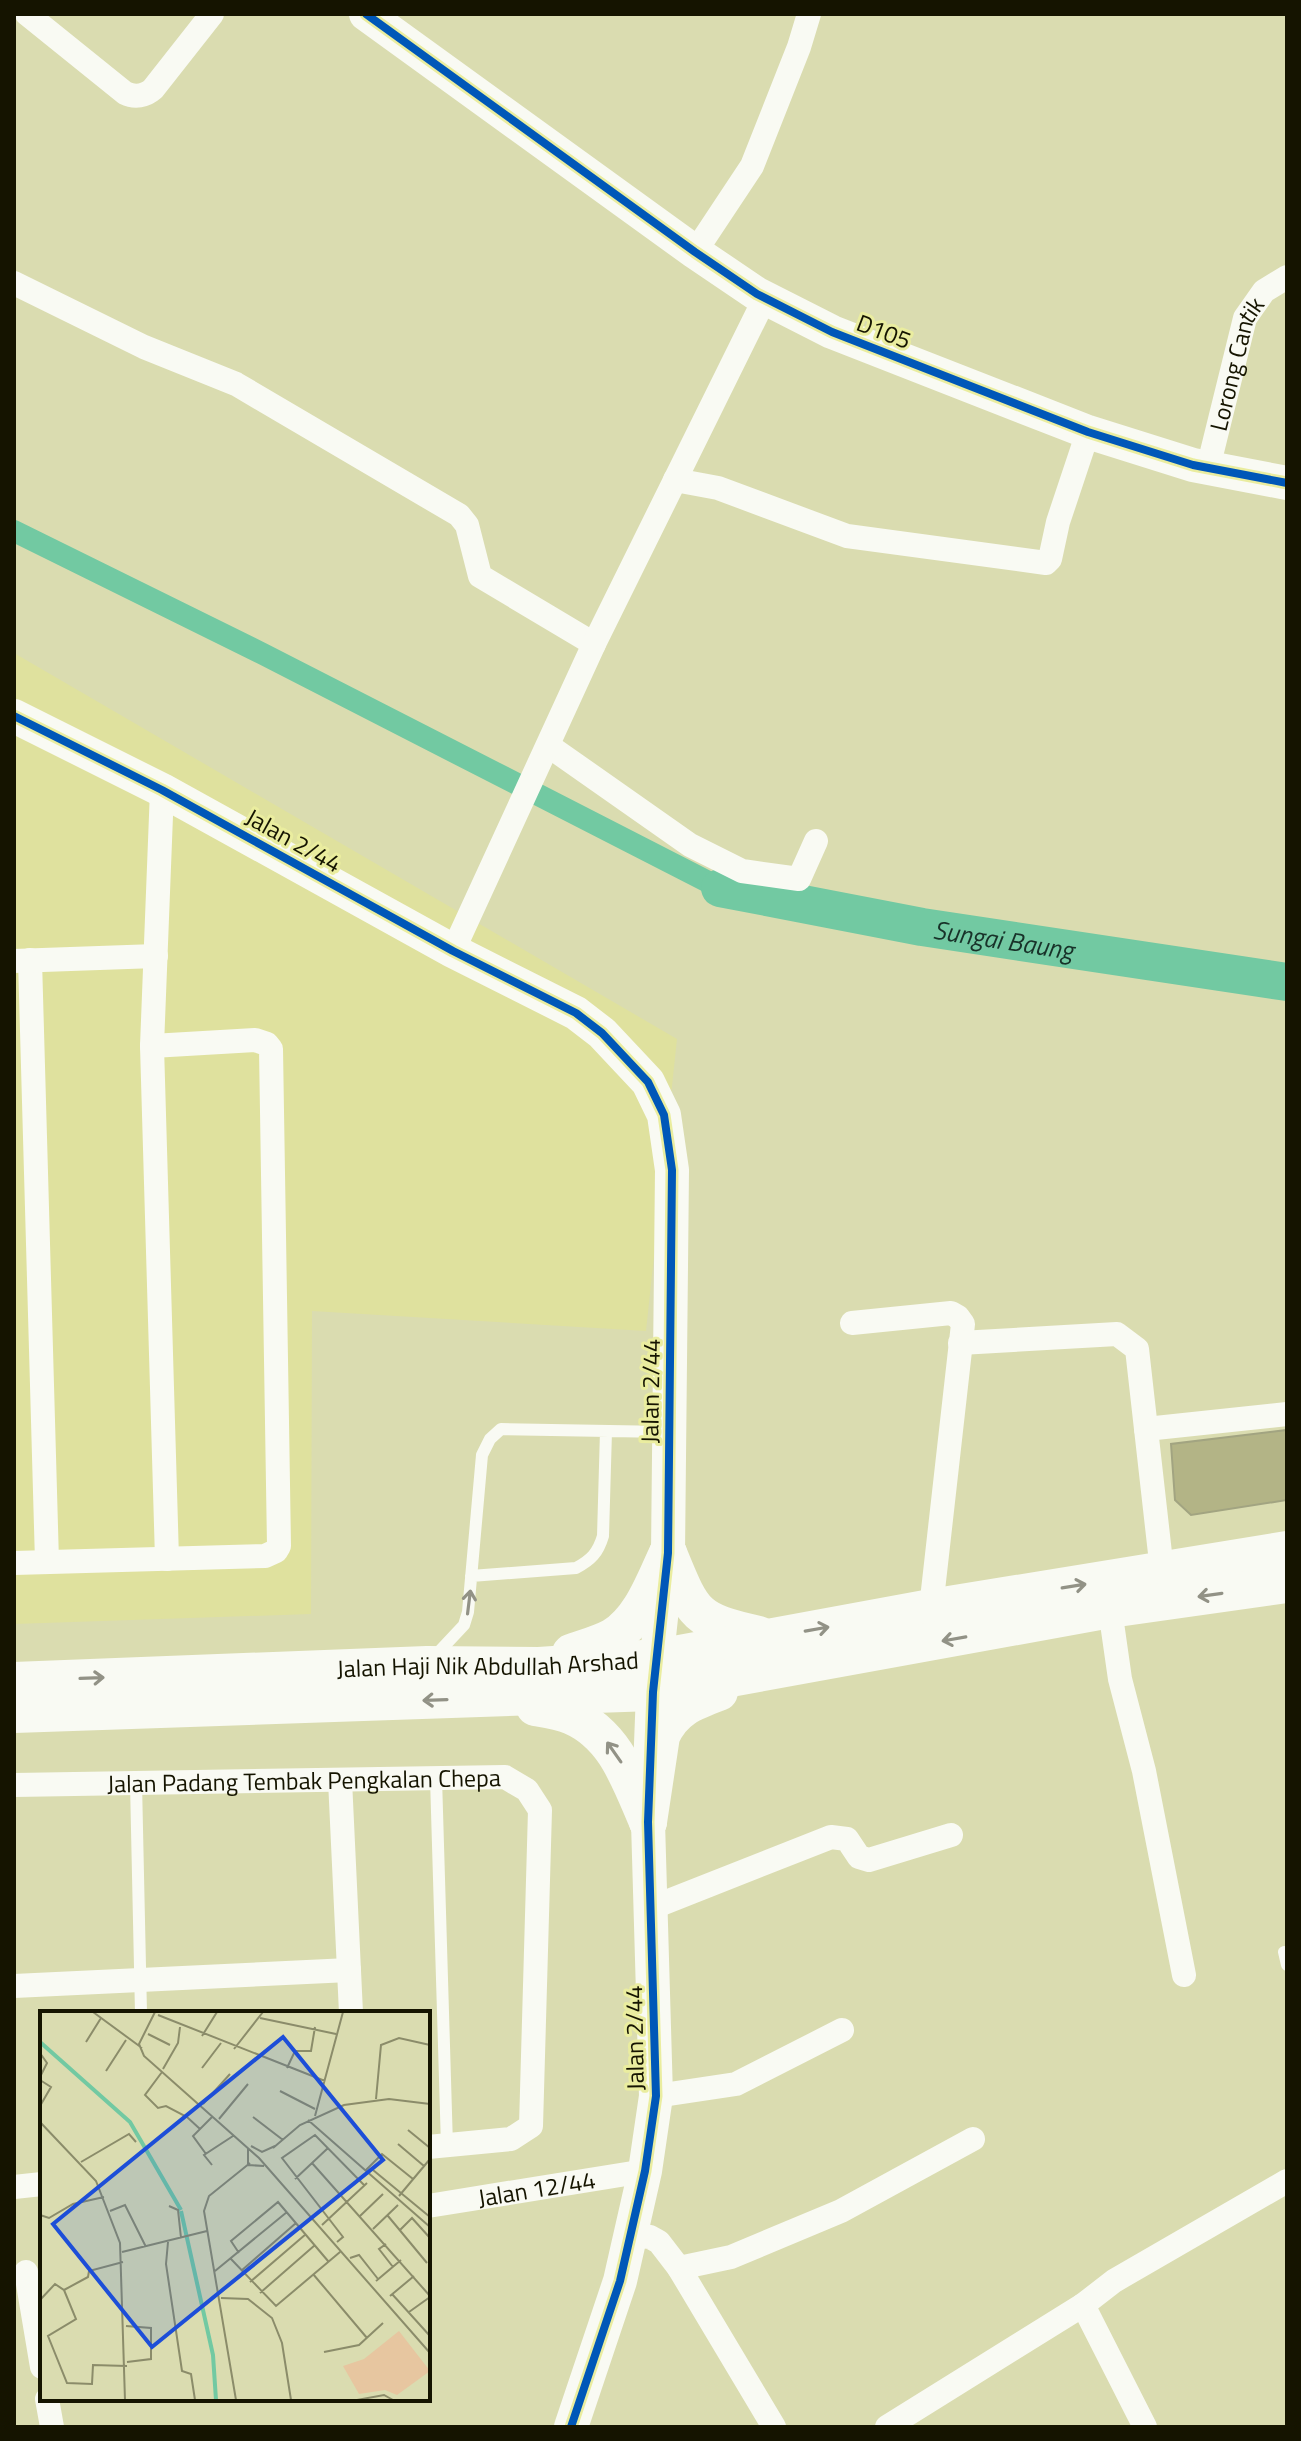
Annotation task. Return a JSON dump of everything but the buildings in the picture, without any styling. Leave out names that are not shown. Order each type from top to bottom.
[{"type":"main road","name":"Jalan Haji Nik Abdullah Arshad","points":[[773,1654],[931,1608],[1287,1550]]},
{"type":"main road","points":[[668,1553],[686,1597],[706,1620],[773,1654]]},
{"type":"main road","points":[[539,1666],[613,1637],[626,1626],[645,1602],[668,1553]]},
{"type":"main road","name":"Jalan Haji Nik Abdullah Arshad","points":[[14,1714],[497,1698],[773,1654],[1287,1584]]},
{"type":"main road","points":[[648,1822],[661,1736],[676,1713],[773,1654]]},
{"type":"main road","name":"Jalan Haji Nik Abdullah Arshad","points":[[14,1681],[427,1665],[539,1666],[655,1675]]},
{"type":"main road","points":[[497,1698],[571,1715],[591,1727],[619,1756],[648,1822]]},
{"type":"street","points":[[27,14],[125,93],[134,96],[151,91],[212,14]]},
{"type":"street","name":"D105","points":[[366,14],[695,252],[765,298],[832,332],[1088,432],[1208,468],[1287,483]]},
{"type":"street","points":[[695,252],[752,166],[809,14]]},
{"type":"street","name":"Lorong Cantik","points":[[1208,468],[1245,318],[1264,291],[1287,277]]},
{"type":"street","points":[[14,283],[144,347],[236,384],[459,515],[467,525],[480,576],[594,644]]},
{"type":"street","points":[[453,951],[594,644],[765,298]]},
{"type":"street","points":[[675,480],[718,488],[847,536],[1046,563],[1050,559],[1058,522],[1088,432]]},
{"type":"street","name":"Jalan 2/44","points":[[14,716],[162,790],[453,951],[576,1013],[602,1033],[648,1082],[664,1115],[672,1170],[668,1553],[655,1675],[648,1822],[656,2096],[645,2171],[620,2281],[571,2427]]},
{"type":"street","points":[[549,746],[690,845],[742,871],[799,879],[816,841]]},
{"type":"street","points":[[162,790],[152,1046],[167,1559]]},
{"type":"street","points":[[47,1562],[22,960],[156,956]]},
{"type":"street","points":[[14,1563],[265,1556],[279,1546],[272,1055],[267,1044],[255,1040],[152,1046]]},
{"type":"street","points":[[852,1323],[951,1313],[963,1324],[931,1608]]},
{"type":"street","points":[[960,1343],[1117,1334],[1137,1349],[1162,1571]]},
{"type":"street","points":[[1146,1429],[1287,1414]]},
{"type":"street","points":[[1110,1609],[1120,1679],[1144,1771],[1184,1975]]},
{"type":"street","name":"Jalan Padang Tembak Pengkalan Chepa","points":[[14,1785],[505,1777],[527,1790],[540,1810],[531,2126],[511,2139],[437,2146]]},
{"type":"street","points":[[340,1780],[351,2011]]},
{"type":"street","points":[[651,1908],[831,1837],[847,1839],[859,1857],[869,1860],[951,1835]]},
{"type":"street","points":[[14,1986],[349,1970]]},
{"type":"street","points":[[656,2096],[736,2084],[842,2030]]},
{"type":"street","points":[[679,2268],[731,2257],[841,2211],[973,2139]]},
{"type":"street","name":"Jalan 12/44","points":[[430,2206],[645,2171]]},
{"type":"street","points":[[887,2427],[1083,2305],[1114,2281],[1287,2181]]},
{"type":"street","points":[[14,2187],[40,2184]]},
{"type":"street","points":[[630,2235],[650,2237],[659,2242],[679,2268],[774,2427]]},
{"type":"street","points":[[27,2272],[40,2354]]},
{"type":"street","points":[[1083,2305],[1145,2427]]},
{"type":"street","points":[[47,2401],[52,2427]]},
{"type":"lane","points":[[427,1665],[464,1625],[468,1612],[482,1455],[490,1439],[501,1429],[669,1432]]},
{"type":"lane","points":[[471,1576],[576,1568],[590,1560],[600,1548],[603,1536],[606,1431]]},
{"type":"lane","points":[[436,1778],[437,2146]]},
{"type":"lane","points":[[136,1783],[141,2011]]},
{"type":"lane","points":[[1284,1952],[1287,1965]]},
{"type":"shaded area","points":[[14,653],[677,1039],[646,1331],[312,1311],[311,1614],[14,1624]]},
{"type":"waterway","points":[[14,531],[263,654],[720,888]]},
{"type":"waterway","name":"Sungai Baung","points":[[720,888],[922,927],[1287,982]]},
{"type":"cycle path","points":[[366,14],[757,294],[832,332],[1088,432],[1193,465],[1287,483]]},
{"type":"cycle path","points":[[14,716],[162,790],[453,951],[576,1013],[602,1033],[648,1082],[664,1115],[672,1170],[668,1553],[653,1692],[648,1822],[656,2096],[645,2171],[620,2281],[571,2427]]}]
